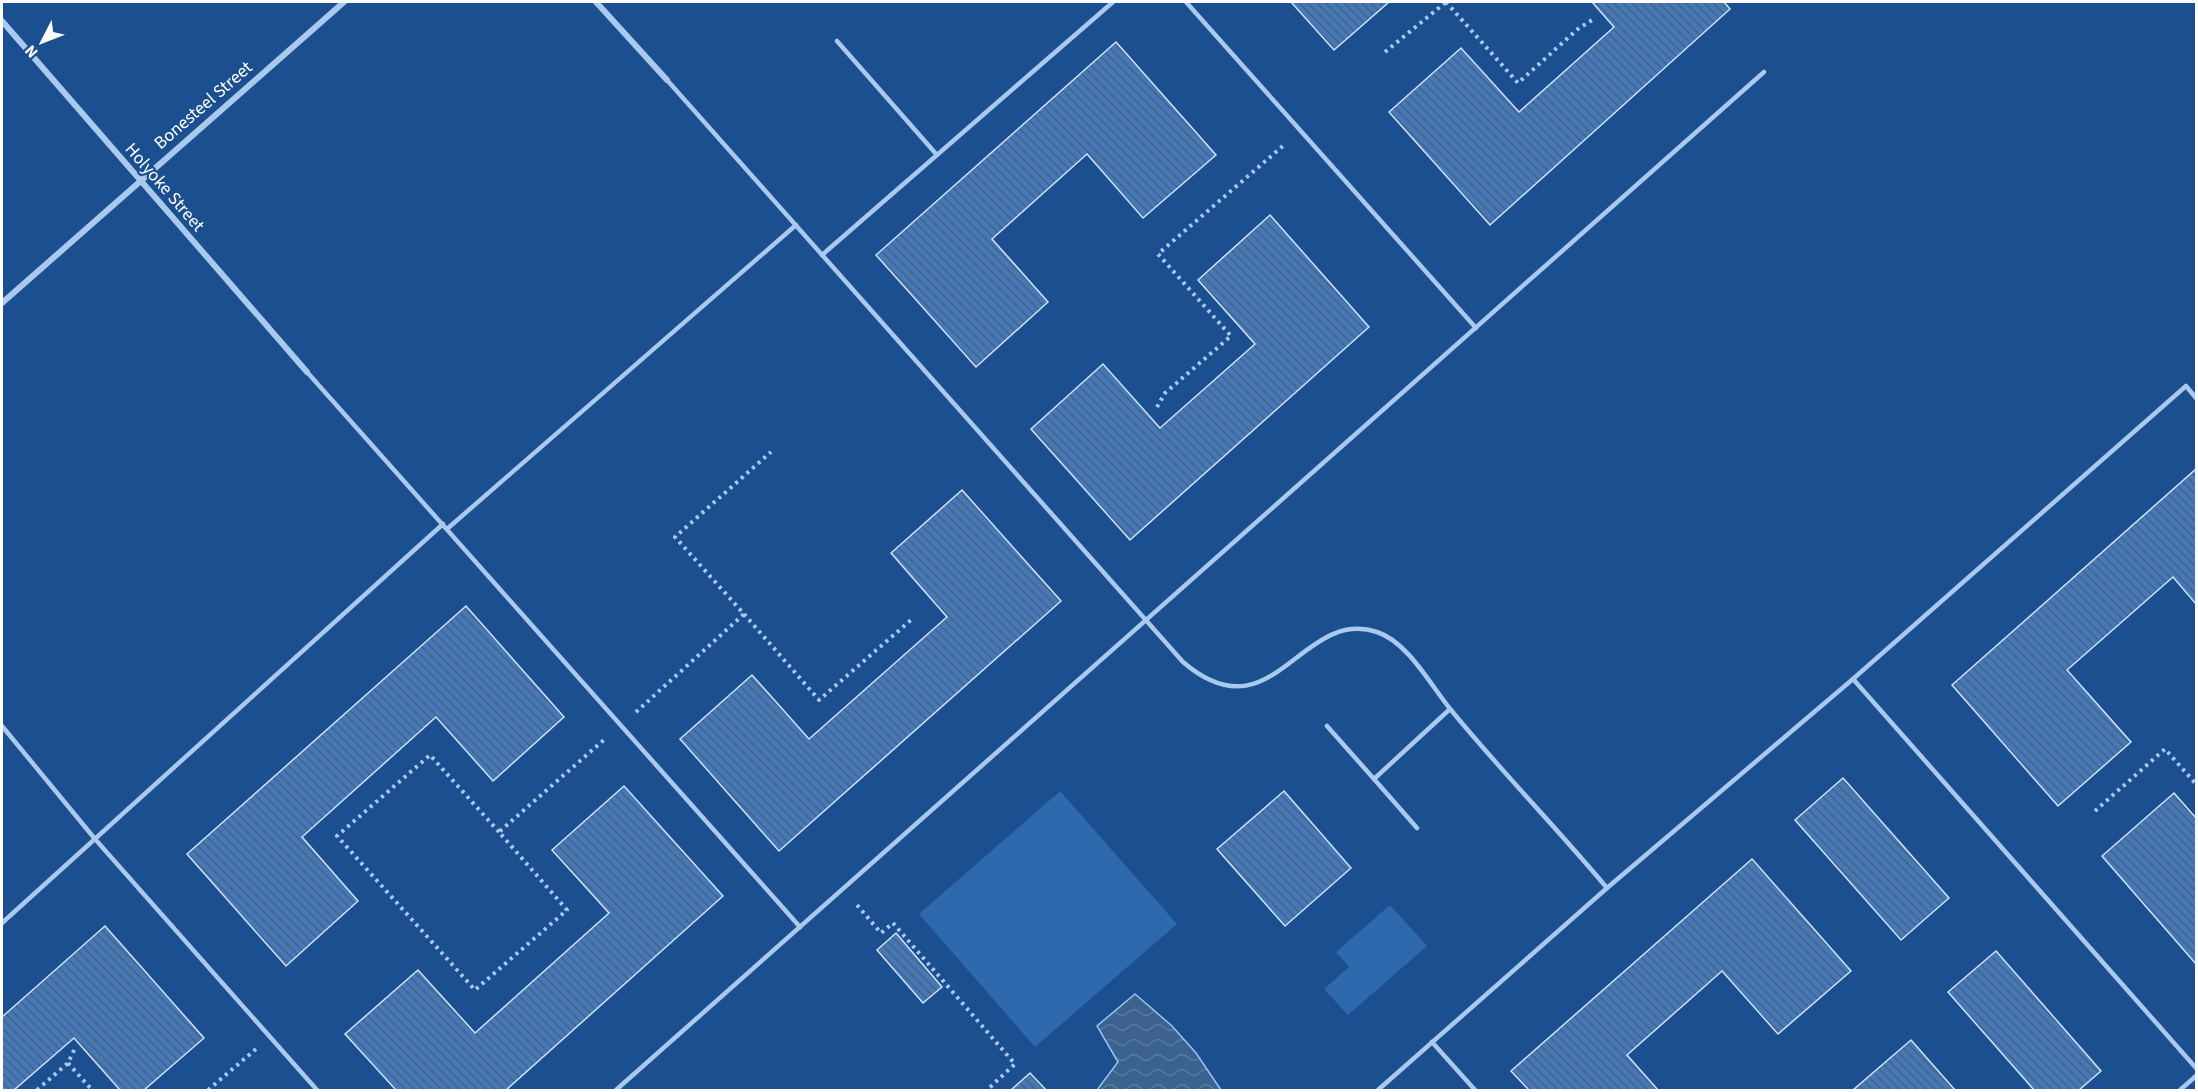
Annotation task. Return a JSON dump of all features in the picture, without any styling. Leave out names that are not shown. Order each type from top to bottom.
[{"type":"street","name":"Bonesteel Street","points":[[2,303],[344,2]]},
{"type":"street","points":[[596,2],[667,80]]},
{"type":"street","name":"Holyoke Street","points":[[2,21],[307,372]]},
{"type":"lane","points":[[822,255],[1113,2]]},
{"type":"lane","points":[[1186,2],[1476,328]]},
{"type":"lane","points":[[837,41],[937,155]]},
{"type":"lane","points":[[616,1090],[1764,72]]},
{"type":"lane","points":[[667,80],[1183,662],[1197,674],[1213,683],[1230,687],[1249,686],[1264,680],[1339,632],[1360,628],[1380,633],[1400,647],[1417,665],[1450,709],[1607,888]]},
{"type":"lane","points":[[2,922],[445,526],[796,225]]},
{"type":"lane","points":[[307,372],[800,927]]},
{"type":"lane","points":[[1378,1090],[1607,888],[1853,679],[2186,386],[2196,398]]},
{"type":"lane","points":[[1853,679],[2196,1068]]},
{"type":"lane","points":[[1374,779],[1450,709]]},
{"type":"lane","points":[[2,726],[95,839],[317,1090]]},
{"type":"lane","points":[[1327,726],[1417,828]]},
{"type":"lane","points":[[1432,1042],[1474,1090]]},
{"type":"lane","points":[[2180,1090],[2196,1076]]},
{"type":"path","points":[[1385,52],[1446,2],[1518,83],[1579,28],[1594,19]]},
{"type":"path","points":[[1157,407],[1165,393],[1231,336],[1158,255],[1301,130]]},
{"type":"path","points":[[771,452],[675,537],[819,700],[911,620]]},
{"type":"path","points":[[499,832],[744,614]]},
{"type":"path","points":[[2095,811],[2165,749],[2196,784]]},
{"type":"path","points":[[430,755],[499,832],[567,910],[475,990],[337,836],[430,755]]},
{"type":"path","points":[[844,889],[881,933],[892,923],[1015,1064],[987,1090]]},
{"type":"path","points":[[208,1090],[270,1037]]},
{"type":"path","points":[[37,1090],[68,1063],[76,1046]]},
{"type":"path","points":[[68,1063],[92,1090]]},
{"type":"shaded area","points":[[1060,791],[1177,924],[1035,1047],[919,914]]},
{"type":"shaded area","points":[[1390,905],[1427,946],[1348,1015],[1324,989],[1349,967],[1336,952]]},
{"type":"water","points":[[1135,994],[1172,1026],[1196,1053],[1221,1090],[1097,1090],[1118,1062],[1097,1026]]},
{"type":"building","points":[[1291,2],[1389,2],[1334,50]]},
{"type":"building","points":[[1592,2],[1724,2],[1730,9],[1490,225],[1389,112],[1461,48],[1519,112],[1614,27]]},
{"type":"building","points":[[1116,42],[1216,155],[1143,218],[1087,154],[992,239],[1048,302],[976,367],[876,255]]},
{"type":"building","points":[[1270,215],[1369,327],[1130,540],[1031,429],[1103,364],[1160,428],[1255,344],[1198,280]]},
{"type":"building","points":[[2196,469],[2196,604],[2173,577],[2067,670],[2131,742],[2058,806],[1952,685]]},
{"type":"building","points":[[962,490],[1061,601],[779,851],[680,739],[752,675],[809,739],[947,617],[891,553]]},
{"type":"building","points":[[466,606],[564,717],[493,781],[436,717],[302,837],[358,901],[286,966],[187,854]]},
{"type":"building","points":[[1843,778],[1949,898],[1901,940],[1795,820]]},
{"type":"building","points":[[624,786],[723,896],[506,1090],[396,1090],[345,1034],[418,970],[475,1033],[609,913],[552,850]]},
{"type":"building","points":[[1284,791],[1351,868],[1285,926],[1217,849]]},
{"type":"building","points":[[2174,793],[2196,818],[2196,964],[2102,856]]},
{"type":"building","points":[[1752,859],[1851,971],[1778,1034],[1722,971],[1627,1055],[1658,1090],[1529,1090],[1511,1071]]},
{"type":"building","points":[[105,926],[204,1038],[144,1090],[120,1090],[74,1038],[14,1090],[2,1090],[2,1017]]},
{"type":"building","points":[[896,933],[942,987],[923,1003],[877,950]]},
{"type":"building","points":[[1996,951],[2101,1071],[2079,1090],[2034,1090],[1948,992]]},
{"type":"building","points":[[1911,1040],[1955,1090],[1853,1090]]},
{"type":"building","points":[[1030,1073],[1046,1090],[1011,1090]]}]
